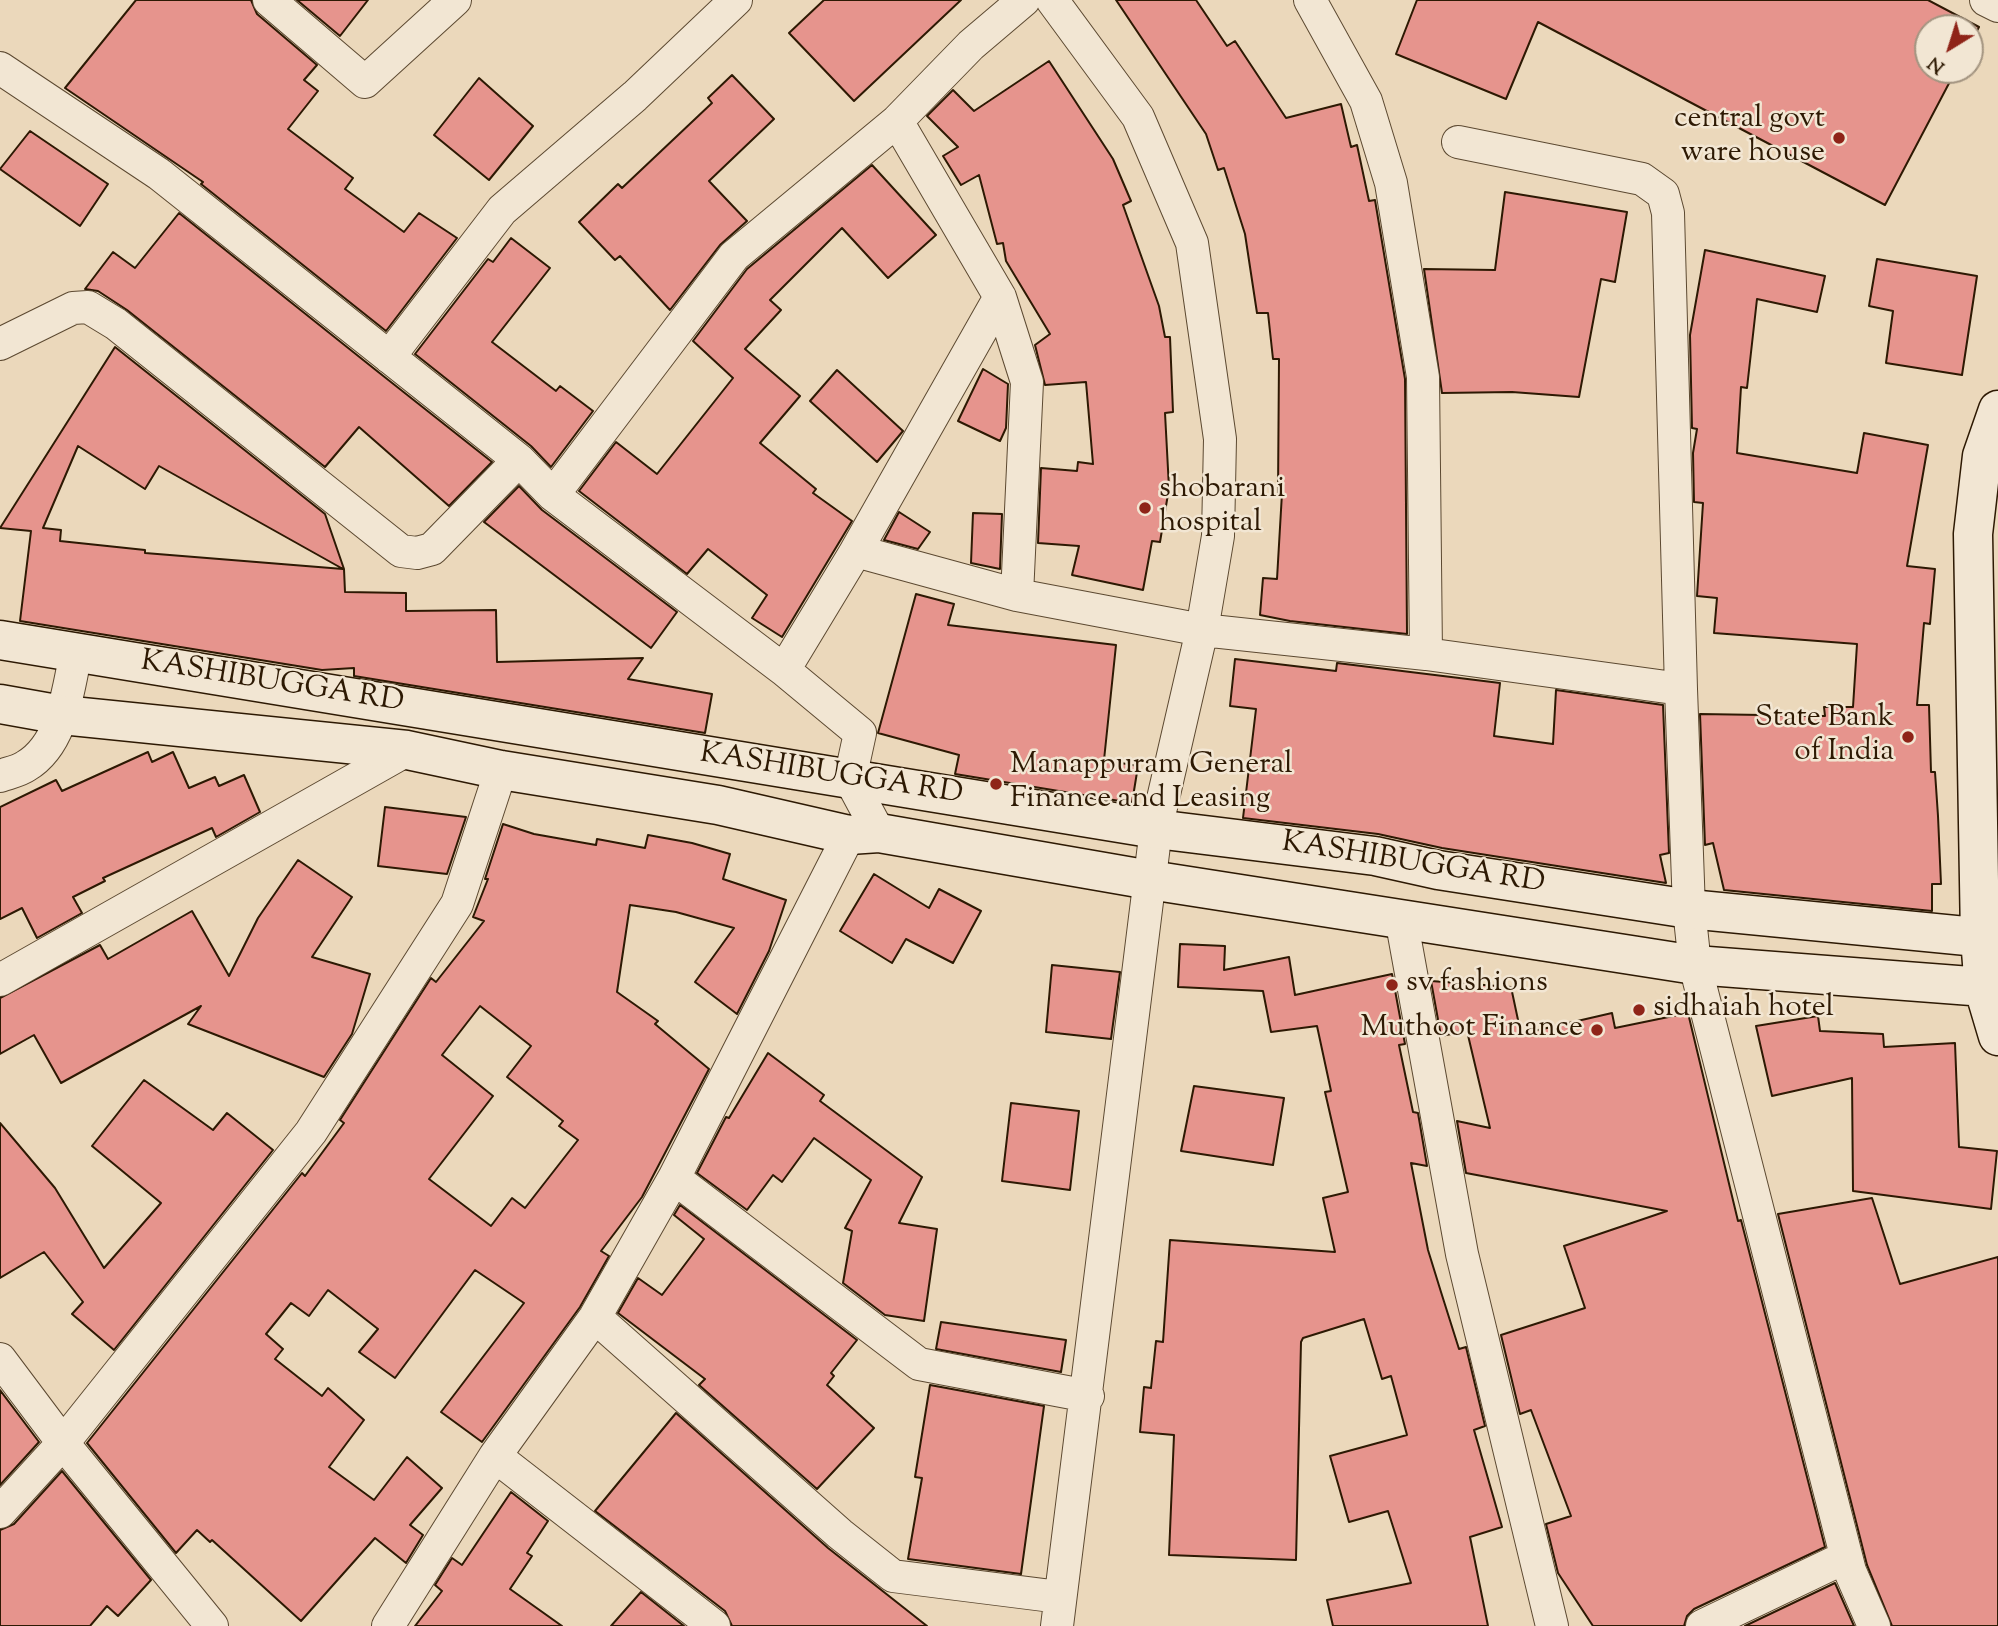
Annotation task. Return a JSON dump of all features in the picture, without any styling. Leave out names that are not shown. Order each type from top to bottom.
[{"type":"main road","points":[[1998,410],[1982,456],[1973,534],[1991,988],[1998,1036]]},
{"type":"main road","name":"KASHIBUGGA RD","points":[[0,640],[1156,829],[1376,856],[1438,870],[1689,909],[1989,939]]},
{"type":"main road","name":"KASHIBUGGA RD","points":[[0,704],[62,715],[407,750],[501,770],[718,805],[864,834],[1695,965],[1991,988]]},
{"type":"street","points":[[269,0],[365,82],[455,0]]},
{"type":"street","points":[[389,357],[502,210],[635,96],[736,0]]},
{"type":"street","points":[[553,495],[734,256],[897,121],[971,45],[1024,0]]},
{"type":"street","points":[[594,1317],[830,1525],[893,1576],[1059,1611],[1088,1396],[1156,829],[1202,629],[1218,536],[1220,439],[1192,243],[1138,117],[1052,0]]},
{"type":"street","points":[[1310,0],[1366,101],[1391,183],[1423,377],[1426,654]]},
{"type":"street","points":[[1986,0],[1998,6]]},
{"type":"street","points":[[0,68],[159,174],[519,460],[553,495],[784,670],[860,733],[850,779],[864,834],[594,1317],[495,1457],[388,1626]]},
{"type":"street","points":[[897,121],[1000,296],[1027,382],[1017,595]]},
{"type":"street","points":[[1458,142],[1642,178],[1663,194],[1668,213],[1681,689],[1689,909],[1695,965],[1846,1557],[1874,1626]]},
{"type":"street","points":[[784,670],[856,551],[1000,296]]},
{"type":"street","points":[[0,344],[73,308],[88,307],[117,324],[401,551],[417,553],[432,549],[519,460]]},
{"type":"street","points":[[856,551],[1017,595],[1202,629],[1426,654],[1681,689]]},
{"type":"street","points":[[0,776],[25,767],[39,756],[62,715],[76,652]]},
{"type":"street","points":[[0,980],[407,750]]},
{"type":"street","points":[[0,1512],[62,1443],[311,1132],[457,904],[501,770]]},
{"type":"street","points":[[1401,918],[1462,1254],[1552,1626]]},
{"type":"street","points":[[674,1178],[919,1364],[1088,1396]]},
{"type":"street","points":[[0,1359],[62,1443],[212,1626]]},
{"type":"street","points":[[495,1457],[714,1626]]},
{"type":"street","points":[[1702,1626],[1846,1557]]},
{"type":"building","points":[[136,0],[251,0],[257,14],[317,65],[304,80],[318,91],[288,129],[353,178],[345,189],[404,232],[419,213],[457,238],[386,331],[201,184],[203,182],[65,88]]},
{"type":"building","points":[[297,0],[368,0],[340,36]]},
{"type":"building","points":[[824,0],[961,0],[854,101],[789,33]]},
{"type":"building","points":[[1116,0],[1196,0],[1227,46],[1235,41],[1286,118],[1341,104],[1351,147],[1357,145],[1369,201],[1375,200],[1405,379],[1407,634],[1290,621],[1260,615],[1263,578],[1277,579],[1282,493],[1278,493],[1279,359],[1273,359],[1268,313],[1257,313],[1245,234],[1224,168],[1218,170],[1206,134]]},
{"type":"building","name":"central govt ware house","points":[[1417,0],[1928,0],[1954,14],[1914,14],[1914,84],[1949,84],[1885,205],[1538,22],[1506,99],[1396,54]]},
{"type":"building","points":[[1049,61],[1113,159],[1131,201],[1123,205],[1159,306],[1165,337],[1170,337],[1173,412],[1165,413],[1169,488],[1160,542],[1152,541],[1143,590],[1072,575],[1079,546],[1038,543],[1041,468],[1077,471],[1078,462],[1093,464],[1086,382],[1045,385],[1035,345],[1050,334],[1006,261],[1003,243],[997,244],[979,175],[961,185],[943,156],[958,147],[927,116],[953,90],[974,111]]},
{"type":"building","points":[[732,75],[774,119],[709,181],[747,221],[720,245],[670,310],[620,256],[615,260],[579,222],[618,184],[622,188],[712,103],[708,98]]},
{"type":"building","points":[[479,78],[533,126],[489,180],[434,135]]},
{"type":"building","points":[[30,131],[108,184],[80,226],[0,169]]},
{"type":"building","points":[[872,165],[936,235],[888,278],[842,228],[770,300],[781,310],[745,349],[800,396],[760,443],[816,489],[813,493],[852,521],[782,637],[752,618],[767,595],[708,549],[687,574],[579,491],[616,442],[657,474],[733,378],[693,341],[747,269]]},
{"type":"building","points":[[1505,192],[1627,212],[1615,282],[1601,279],[1579,397],[1512,392],[1442,393],[1424,269],[1495,270]]},
{"type":"building","points":[[179,213],[492,462],[449,506],[359,427],[325,467],[127,310],[98,291],[85,289],[113,252],[135,268]]},
{"type":"building","points":[[511,238],[550,268],[492,342],[556,391],[560,386],[593,411],[551,467],[531,446],[415,354],[488,259],[493,262]]},
{"type":"building","points":[[1705,250],[1825,276],[1817,312],[1757,299],[1747,388],[1741,387],[1737,453],[1857,473],[1864,433],[1928,445],[1907,566],[1935,569],[1930,624],[1924,623],[1917,705],[1929,705],[1931,772],[1935,772],[1941,884],[1932,884],[1932,911],[1724,890],[1713,843],[1705,845],[1700,714],[1825,716],[1824,707],[1853,707],[1857,644],[1714,633],[1717,598],[1697,596],[1703,503],[1694,502],[1693,453],[1697,429],[1692,428],[1690,335]]},
{"type":"building","points":[[1877,259],[1977,276],[1962,375],[1886,363],[1893,311],[1869,306]]},
{"type":"building","points":[[115,347],[325,514],[344,569],[345,592],[406,593],[406,611],[496,610],[497,662],[643,658],[628,679],[712,694],[705,733],[354,676],[354,668],[322,670],[20,621],[31,531],[0,528]],"holes":[[[78,446],[145,489],[159,466],[343,569],[145,553],[145,550],[60,541],[61,530],[43,528]]]},
{"type":"building","points":[[983,369],[1008,384],[1006,428],[1000,441],[958,421]]},
{"type":"building","points":[[837,370],[903,431],[877,462],[810,401]]},
{"type":"building","points":[[519,486],[542,510],[677,612],[651,648],[484,522]]},
{"type":"building","points":[[899,512],[930,532],[918,549],[884,540]]},
{"type":"building","points":[[973,513],[1002,514],[1000,569],[971,563]]},
{"type":"building","points":[[916,594],[954,604],[948,625],[1116,645],[1104,760],[1138,766],[1132,803],[955,774],[959,755],[878,733]]},
{"type":"building","points":[[1235,659],[1336,671],[1337,663],[1500,683],[1494,736],[1553,744],[1556,690],[1663,705],[1669,853],[1660,855],[1666,883],[1442,848],[1378,834],[1243,818],[1256,709],[1230,706]]},
{"type":"building","points":[[148,752],[152,762],[173,752],[189,788],[215,777],[219,786],[244,775],[260,812],[216,837],[212,828],[103,878],[105,881],[73,897],[82,913],[37,938],[22,908],[0,919],[0,807],[56,780],[62,791]]},
{"type":"building","points":[[385,807],[466,817],[447,874],[378,866]]},
{"type":"building","points":[[503,824],[534,834],[596,845],[597,839],[645,848],[648,835],[692,843],[730,854],[723,879],[786,900],[769,951],[737,1014],[695,982],[734,928],[676,912],[630,905],[617,992],[658,1021],[655,1024],[709,1069],[642,1197],[601,1251],[609,1256],[580,1307],[482,1442],[441,1412],[524,1303],[475,1270],[395,1378],[359,1352],[378,1329],[328,1290],[309,1316],[291,1303],[266,1334],[283,1349],[275,1359],[322,1396],[328,1388],[364,1420],[329,1467],[374,1500],[407,1457],[442,1488],[410,1525],[423,1535],[406,1563],[375,1538],[301,1621],[212,1540],[210,1542],[197,1530],[176,1553],[87,1443],[302,1173],[305,1176],[344,1123],[340,1120],[431,978],[436,982],[484,921],[473,917],[488,879],[485,879]],"holes":[[[480,1006],[531,1046],[507,1077],[563,1121],[559,1126],[578,1140],[525,1208],[512,1198],[491,1226],[429,1179],[493,1096],[442,1055]]]},
{"type":"building","points":[[298,860],[352,897],[312,957],[370,974],[352,1034],[324,1077],[188,1024],[201,1006],[61,1083],[34,1035],[0,1054],[0,998],[100,945],[108,959],[192,911],[229,976],[258,918]]},
{"type":"building","points":[[874,874],[929,908],[939,889],[981,911],[953,963],[906,939],[892,963],[840,931]]},
{"type":"building","points":[[1180,944],[1225,946],[1224,970],[1289,957],[1295,995],[1392,974],[1405,1044],[1399,1045],[1413,1112],[1418,1113],[1427,1166],[1411,1163],[1428,1250],[1459,1349],[1466,1347],[1485,1426],[1474,1430],[1502,1527],[1470,1537],[1488,1626],[1333,1626],[1327,1600],[1411,1583],[1388,1511],[1349,1522],[1330,1456],[1407,1435],[1391,1376],[1382,1379],[1364,1319],[1303,1338],[1301,1342],[1296,1560],[1169,1555],[1174,1435],[1140,1432],[1144,1387],[1151,1388],[1156,1341],[1163,1342],[1170,1240],[1335,1252],[1323,1198],[1348,1192],[1325,1092],[1331,1091],[1317,1026],[1271,1032],[1263,991],[1178,987]]},
{"type":"building","points":[[1052,965],[1120,972],[1111,1039],[1046,1032]]},
{"type":"building","points":[[1431,981],[1511,987],[1521,1034],[1612,1013],[1615,1028],[1688,1013],[1738,1221],[1741,1220],[1825,1547],[1694,1609],[1687,1616],[1684,1626],[1593,1626],[1558,1573],[1546,1524],[1571,1516],[1531,1410],[1520,1414],[1501,1335],[1585,1308],[1564,1246],[1667,1211],[1466,1173],[1457,1121],[1490,1128],[1467,1031],[1441,1036]]},
{"type":"building","points":[[1818,1016],[1820,1031],[1883,1034],[1884,1047],[1955,1043],[1959,1147],[1997,1151],[1991,1209],[1853,1191],[1852,1078],[1772,1096],[1756,1026]]},
{"type":"building","points":[[768,1053],[824,1095],[820,1101],[922,1177],[899,1223],[937,1229],[924,1321],[885,1315],[843,1283],[852,1231],[845,1228],[871,1180],[814,1138],[782,1182],[773,1175],[747,1210],[697,1173],[726,1117],[729,1118]]},
{"type":"building","points":[[144,1080],[213,1130],[227,1113],[273,1150],[114,1350],[72,1314],[83,1302],[44,1252],[0,1278],[0,1123],[55,1188],[104,1268],[161,1203],[92,1146]]},
{"type":"building","points":[[1194,1086],[1284,1098],[1273,1165],[1181,1151]]},
{"type":"building","points":[[1011,1103],[1079,1111],[1070,1190],[1002,1181]]},
{"type":"building","points":[[1872,1198],[1900,1284],[1998,1257],[1998,1626],[1892,1626],[1867,1565],[1778,1214]]},
{"type":"building","points":[[680,1205],[857,1340],[831,1373],[834,1376],[827,1385],[874,1428],[817,1489],[699,1385],[705,1379],[618,1313],[638,1278],[662,1295],[704,1239],[674,1215]]},
{"type":"building","points":[[941,1322],[1066,1340],[1061,1372],[936,1349]]},
{"type":"building","points":[[930,1385],[1044,1406],[1021,1574],[908,1559],[922,1478],[915,1477]]},
{"type":"building","points":[[0,1390],[39,1442],[0,1485]]},
{"type":"building","points":[[676,1413],[828,1548],[927,1626],[732,1626],[725,1611],[595,1511]]},
{"type":"building","points":[[62,1471],[151,1580],[118,1616],[107,1606],[90,1626],[0,1626],[0,1530],[14,1524]]},
{"type":"building","points":[[511,1492],[548,1521],[527,1553],[532,1556],[510,1589],[562,1626],[415,1626],[442,1591],[435,1585],[452,1558],[462,1565]]},
{"type":"building","points":[[1835,1583],[1854,1626],[1745,1626]]},
{"type":"building","points":[[641,1592],[684,1626],[611,1626]]},
{"type":"place","name":"central govt ware house","points":[[1839,138]]},
{"type":"place","name":"shobarani hospital","points":[[1145,508]]},
{"type":"place","name":"State Bank of India","points":[[1908,737]]},
{"type":"place","name":"Manappuram General Finance and Leasing","points":[[996,784]]},
{"type":"place","name":"sv fashions","points":[[1392,985]]},
{"type":"place","name":"sidhaiah hotel","points":[[1639,1010]]},
{"type":"place","name":"Muthoot Finance","points":[[1597,1030]]}]
